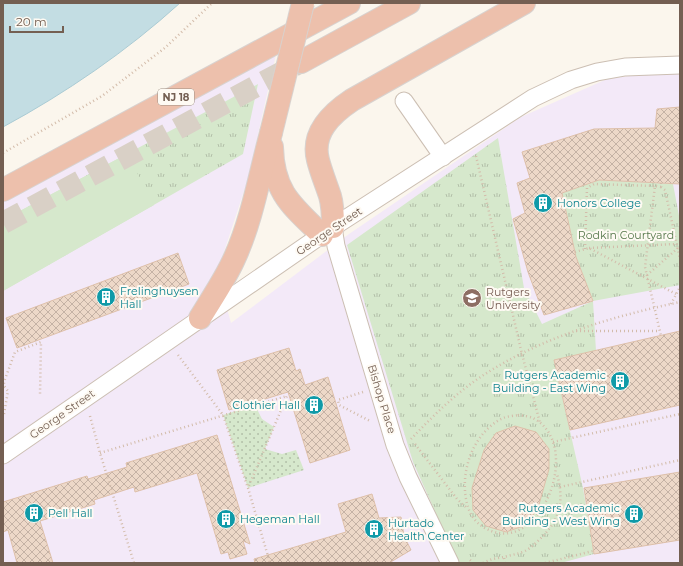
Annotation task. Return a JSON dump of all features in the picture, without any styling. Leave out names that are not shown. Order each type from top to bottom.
[{"type":"highway","points":[[200,318],[235,258],[244,234],[303,3]]},
{"type":"highway","name":"NJ 18","points":[[3,190],[349,3]]},
{"type":"highway","points":[[301,62],[409,3]]},
{"type":"highway","points":[[327,231],[330,197],[316,151],[318,136],[325,124],[336,112],[357,97],[524,3]]},
{"type":"highway","points":[[271,133],[272,161],[279,185],[288,202],[327,231]]},
{"type":"street","name":"George Street","points":[[3,455],[327,231],[534,98],[571,80],[596,72],[625,67],[680,65]]},
{"type":"street","points":[[404,101],[443,157]]},
{"type":"street","name":"Bishop Place","points":[[327,231],[336,246],[395,445],[408,477],[450,563]]},
{"type":"path","points":[[3,153],[102,96],[166,47],[212,3]]},
{"type":"path","points":[[474,151],[540,424]]},
{"type":"path","points":[[585,249],[586,188],[594,184],[661,185],[665,190],[680,258]]},
{"type":"path","points":[[655,186],[645,267],[661,336]]},
{"type":"path","points":[[575,252],[589,248],[677,246]]},
{"type":"path","points":[[647,275],[677,246]]},
{"type":"path","points":[[589,248],[676,294]]},
{"type":"path","points":[[671,304],[680,287]]},
{"type":"path","points":[[468,509],[457,499],[411,439],[434,416],[479,378],[534,347],[606,320],[680,302]]},
{"type":"path","points":[[574,331],[660,331]]},
{"type":"path","points":[[4,414],[8,391],[4,386],[4,382],[15,352],[41,342],[40,395]]},
{"type":"path","points":[[178,355],[223,415],[248,488],[270,563]]},
{"type":"path","points":[[367,391],[338,400],[338,402],[339,405],[371,422]]},
{"type":"path","points":[[100,452],[287,396],[248,488]]},
{"type":"path","points":[[90,414],[134,563]]},
{"type":"path","points":[[553,442],[680,414]]},
{"type":"path","points":[[518,415],[532,418],[546,428],[553,442],[556,458],[556,472],[553,486],[546,502],[527,526],[514,532],[501,534],[483,528],[473,519],[464,495],[466,470],[472,452],[481,436],[504,418],[518,415]]},
{"type":"path","points":[[560,487],[680,460]]},
{"type":"path","points":[[483,563],[525,550],[540,539],[554,523],[558,515],[560,501],[560,487],[556,472]]},
{"type":"path","points":[[545,563],[593,551]]},
{"type":"path","points":[[504,557],[505,563]]},
{"type":"path","points":[[470,560],[473,563]]},
{"type":"shaded area","name":"Rutgers University","points":[[279,41],[248,179],[217,273],[231,323],[349,234],[521,117],[607,79],[680,69],[680,563],[3,563],[3,193]]},
{"type":"green space","points":[[258,84],[243,154],[3,291],[3,220]]},
{"type":"green space","points":[[498,138],[524,288],[542,324],[593,301],[596,351],[554,361],[583,488],[594,554],[561,563],[458,563],[413,462],[347,245]]},
{"type":"green space","points":[[127,154],[154,205],[3,291],[3,220]]},
{"type":"green space","name":"Rodkin Courtyard","points":[[599,180],[673,184],[680,221],[680,285],[593,301],[576,257],[562,193]]},
{"type":"green space","points":[[255,405],[262,419],[274,427],[265,449],[282,454],[296,450],[304,470],[248,488],[223,415]]},
{"type":"water","points":[[3,3],[180,3],[139,38],[95,70],[50,100],[3,127]]},
{"type":"building","name":"Honors College","points":[[680,107],[680,184],[599,180],[562,193],[576,257],[593,301],[544,315],[528,272],[513,219],[525,213],[517,183],[530,178],[522,152],[594,129],[655,128],[657,109]]},
{"type":"building","name":"Frelinghuysen Hall","points":[[178,253],[189,284],[17,348],[6,318]]},
{"type":"building","name":"Rutgers Academic Building - East Wing","points":[[680,331],[680,405],[570,430],[554,360]]},
{"type":"building","name":"Clothier Hall","points":[[289,348],[296,371],[300,369],[305,385],[328,377],[350,450],[310,463],[288,392],[229,410],[217,370]]},
{"type":"building","points":[[515,426],[536,432],[549,449],[549,469],[538,508],[526,525],[506,532],[486,526],[473,510],[472,488],[484,450],[496,433]]},
{"type":"building","points":[[217,435],[250,544],[243,541],[247,554],[230,559],[228,552],[221,554],[197,473],[135,492],[134,487],[94,500],[95,504],[40,521],[53,563],[17,563],[8,530],[3,532],[3,502],[87,476],[88,479],[127,467],[126,463]]},
{"type":"building","name":"Rutgers Academic Building - West Wing","points":[[680,472],[680,540],[594,554],[584,488]]},
{"type":"building","name":"Hurtado Health Center","points":[[372,494],[379,518],[401,517],[404,536],[411,550],[389,563],[255,563],[254,559],[346,532],[338,504]]},
{"type":"tunnel","points":[[3,223],[299,63]]},
{"type":"place","name":"Honors College","points":[[543,203]]},
{"type":"place","name":"Frelinghuysen Hall","points":[[106,297]]},
{"type":"place","name":"Rutgers University","points":[[472,298]]},
{"type":"place","name":"Rutgers Academic Building - East Wing","points":[[620,381]]},
{"type":"place","name":"Clothier Hall","points":[[314,405]]},
{"type":"place","name":"Pell Hall","points":[[34,513]]},
{"type":"place","name":"Rutgers Academic Building - West Wing","points":[[634,514]]},
{"type":"place","name":"Hegeman Hall","points":[[226,519]]},
{"type":"place","name":"Hurtado Health Center","points":[[374,529]]}]
